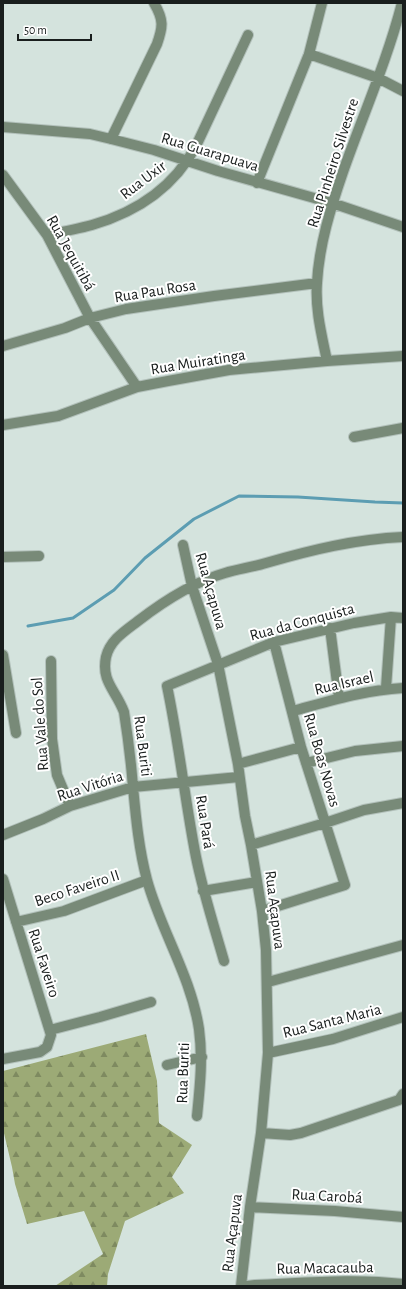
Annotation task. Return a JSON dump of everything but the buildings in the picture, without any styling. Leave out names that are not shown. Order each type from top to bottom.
[{"type":"street","points":[[111,139],[157,44],[162,28],[161,17],[154,3]]},
{"type":"street","points":[[257,182],[309,54],[322,3]]},
{"type":"street","name":"Rua Pinheiro Silvestre","points":[[327,361],[317,304],[317,283],[322,243],[332,203],[391,43],[402,3]]},
{"type":"street","name":"Rua Uxir","points":[[47,235],[92,225],[117,216],[136,207],[173,179],[188,161],[248,35]]},
{"type":"street","points":[[309,54],[378,78],[403,91]]},
{"type":"street","name":"Rua Guarapuava","points":[[3,127],[74,133],[111,139],[154,150],[257,182],[332,203],[403,227]]},
{"type":"street","name":"Rua Jequitibá","points":[[3,175],[47,235],[90,318],[137,387]]},
{"type":"street","name":"Rua Pau Rosa","points":[[3,346],[65,328],[90,318],[126,309],[317,283]]},
{"type":"street","name":"Rua Muiratinga","points":[[3,425],[58,416],[137,387],[168,380],[228,370],[403,356]]},
{"type":"street","points":[[354,437],[403,428]]},
{"type":"street","name":"Rua Buriti","points":[[197,1116],[202,1057],[199,1027],[191,995],[156,909],[147,880],[138,834],[124,712],[105,676],[107,652],[120,634],[154,610],[192,586],[224,573],[328,546],[403,537]]},
{"type":"street","name":"Rua Açapuva","points":[[183,545],[192,586],[218,664],[238,764],[245,816],[262,911],[266,950],[268,982],[268,1053],[261,1134],[250,1207],[241,1286]]},
{"type":"street","points":[[3,557],[39,556]]},
{"type":"street","points":[[386,688],[390,617]]},
{"type":"street","name":"Rua da Conquista","points":[[167,686],[274,642],[354,623],[390,617],[403,618]]},
{"type":"street","points":[[330,628],[339,698]]},
{"type":"street","name":"Rua Boas Novas","points":[[262,911],[345,884],[301,747],[274,642]]},
{"type":"street","points":[[3,655],[16,733]]},
{"type":"street","name":"Rua Vale do Sol","points":[[51,661],[53,745],[57,775],[70,806]]},
{"type":"street","name":"Rua Pará","points":[[167,686],[175,726],[190,826],[204,892],[224,961]]},
{"type":"street","name":"Rua Israel","points":[[292,711],[339,698],[386,688],[403,688]]},
{"type":"street","points":[[306,763],[355,751],[403,746]]},
{"type":"street","points":[[238,764],[301,747]]},
{"type":"street","name":"Rua Vitória","points":[[3,835],[43,819],[70,806],[133,787],[239,777]]},
{"type":"street","points":[[251,845],[364,810],[403,803]]},
{"type":"street","name":"Rua Faveiro","points":[[3,879],[50,1030]]},
{"type":"street","name":"Beco Faveiro II","points":[[16,922],[64,911],[147,880]]},
{"type":"street","points":[[204,892],[257,882]]},
{"type":"street","points":[[268,982],[403,945]]},
{"type":"street","points":[[3,1059],[40,1052],[47,1047],[50,1041],[50,1030],[100,1018],[151,1002]]},
{"type":"street","name":"Rua Santa Maria","points":[[268,1053],[333,1039],[403,1017]]},
{"type":"street","points":[[167,1065],[202,1057]]},
{"type":"street","points":[[261,1134],[290,1135],[300,1133],[388,1104],[398,1100],[403,1094]]},
{"type":"street","name":"Rua Carobá","points":[[250,1207],[336,1211],[403,1217]]},
{"type":"street","name":"Rua Macacauba","points":[[247,1286],[360,1282],[388,1282],[403,1284]]},
{"type":"green space","points":[[146,1034],[157,1081],[159,1123],[192,1145],[172,1177],[184,1193],[125,1221],[108,1274],[107,1286],[55,1286],[103,1254],[84,1211],[27,1224],[15,1184],[3,1129],[3,1071]]},
{"type":"waterway","points":[[28,626],[73,618],[114,590],[145,558],[194,519],[239,496],[298,497],[403,503]]}]
